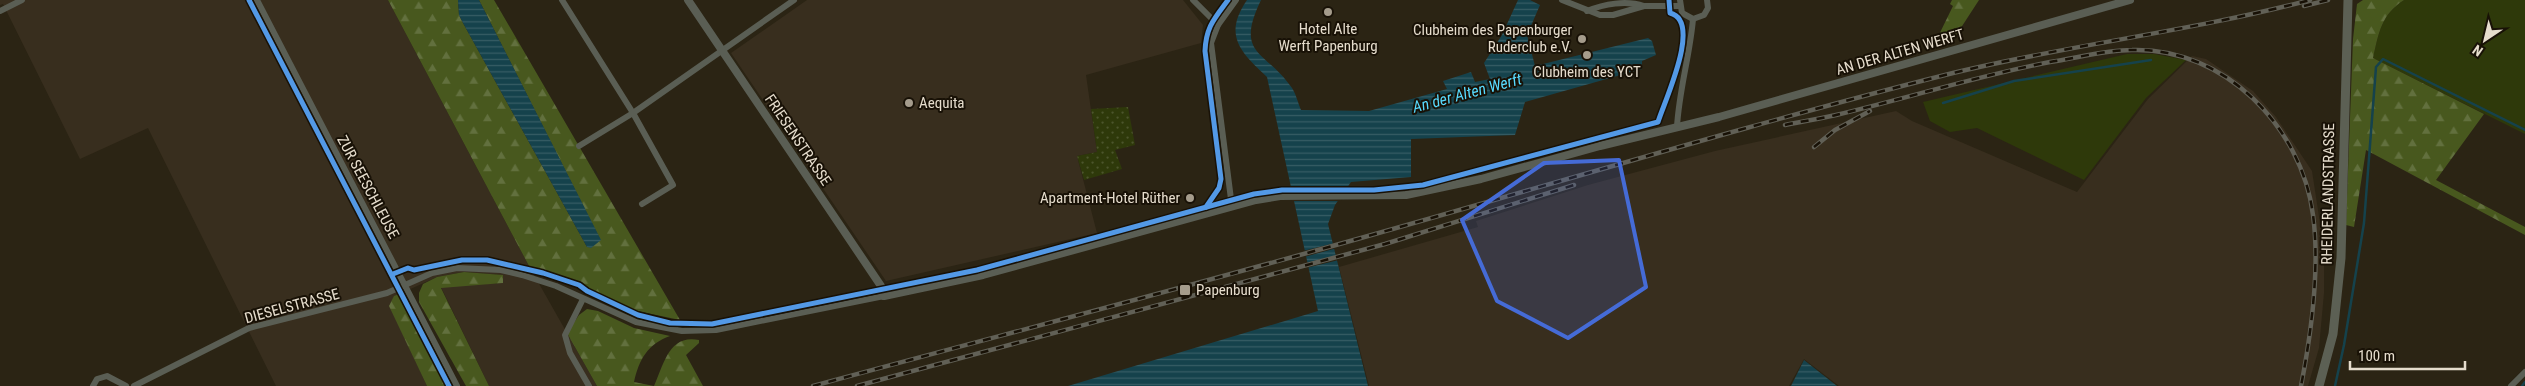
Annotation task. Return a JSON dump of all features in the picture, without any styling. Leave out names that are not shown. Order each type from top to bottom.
[{"type":"main road","name":"RHEIDERLANDSTRASSE","points":[[2319,386],[2334,334],[2342,258],[2348,2]]},
{"type":"street","points":[[0,11],[22,0]]},
{"type":"street","name":"ZUR SEESCHLEUSE","points":[[257,0],[406,284],[457,386]]},
{"type":"street","points":[[562,0],[633,113],[673,185],[642,204]]},
{"type":"street","name":"FRIESENSTRASSE","points":[[688,0],[881,286],[884,296]]},
{"type":"street","points":[[579,146],[633,113],[794,0]]},
{"type":"street","points":[[1193,0],[1218,25]]},
{"type":"street","points":[[1232,207],[1211,43],[1218,25],[1236,0]]},
{"type":"street","points":[[1562,0],[1600,15],[1613,14],[1644,6],[1680,3],[1685,16],[1692,19],[1704,15],[1708,8],[1707,0]]},
{"type":"street","name":"AN DER ALTEN WERFT","points":[[884,296],[983,275],[1232,207],[1280,196],[1406,195],[1472,181],[1788,98],[2130,0]]},
{"type":"street","points":[[1677,127],[1680,96],[1691,41],[1692,19]]},
{"type":"street","name":"DIESELSTRASSE","points":[[134,386],[249,328],[387,294],[432,273],[457,268],[485,269],[522,274],[636,322],[668,330],[694,332],[716,330],[884,296]]},
{"type":"street","points":[[583,299],[565,335],[570,353],[589,386]]},
{"type":"street","points":[[2511,386],[2525,372]]},
{"type":"street","points":[[93,386],[97,379],[106,376],[126,386]]},
{"type":"highlighted area","points":[[1619,160],[1646,287],[1568,338],[1497,301],[1462,220],[1544,163]]},
{"type":"shaded area","points":[[0,0],[388,0],[529,266],[597,386],[489,386],[441,287],[502,283],[503,275],[464,272],[437,277],[395,296],[390,306],[427,386],[276,386],[148,128],[80,159],[3,4],[0,5]]},
{"type":"shaded area","points":[[807,0],[1183,0],[1203,25],[1201,43],[1086,75],[1097,152],[1077,156],[1097,233],[886,281],[731,53]]},
{"type":"shaded area","points":[[2192,56],[2206,59],[2253,91],[2276,117],[2312,171],[2324,249],[2324,293],[2319,348],[2308,386],[1839,386],[1804,359],[1789,386],[1369,386],[1339,267],[1478,227],[1476,221],[1588,185],[1715,151],[1896,111],[1912,121],[2077,192],[2148,99]]},
{"type":"green space","points":[[388,0],[458,0],[459,15],[463,23],[587,247],[600,239],[479,0],[494,0],[680,320],[623,308],[589,290],[582,282],[553,275],[529,266]]},
{"type":"green space","points":[[1952,0],[1979,0],[1953,40],[1933,47],[1953,6],[1950,4]]},
{"type":"green space","points":[[2363,0],[2404,0],[2390,12],[2382,25],[2373,58],[2484,114],[2436,180],[2525,227],[2525,235],[2366,150],[2354,227],[2346,225],[2353,39],[2357,4]]},
{"type":"green space","points":[[2404,0],[2525,0],[2525,134],[2373,58],[2382,25],[2390,12]]},
{"type":"green space","points":[[2127,54],[2154,54],[2186,60],[2146,98],[2084,180],[1977,128],[1950,132],[1930,121],[1923,102]]},
{"type":"green space","points":[[1128,107],[1135,145],[1115,150],[1122,169],[1084,180],[1077,156],[1097,152],[1091,109]]},
{"type":"green space","points":[[464,272],[503,275],[503,283],[441,288],[489,386],[466,386],[419,302],[419,293],[423,284],[437,277]]},
{"type":"green space","points":[[399,294],[447,386],[427,386],[389,306],[394,296]]},
{"type":"green space","points":[[587,309],[598,311],[634,328],[670,336],[662,339],[650,348],[642,359],[636,374],[634,382],[654,386],[597,386],[567,333],[579,315]]},
{"type":"green space","points":[[689,339],[699,340],[699,343],[686,355],[703,386],[654,386],[669,352],[674,346]]},
{"type":"water","points":[[458,0],[479,0],[601,240],[591,248],[587,247],[463,23],[459,15]]},
{"type":"water","name":"An der Alten Werft","points":[[1247,0],[1261,0],[1251,32],[1252,42],[1257,51],[1292,88],[1301,110],[1369,111],[1447,89],[1443,81],[1471,72],[1475,82],[1490,79],[1484,63],[1502,35],[1518,0],[1530,0],[1540,5],[1527,35],[1535,66],[1648,38],[1652,41],[1656,55],[1642,61],[1642,69],[1525,102],[1515,135],[1411,139],[1411,177],[1351,182],[1335,205],[1328,224],[1368,386],[1068,386],[1318,311],[1267,77],[1242,51],[1238,42],[1236,23]]},
{"type":"water","points":[[1804,360],[1837,386],[1791,386]]},
{"type":"pier","points":[[1289,188],[1350,188],[1341,201],[1292,201]]},
{"type":"pier","points":[[1335,243],[1337,248],[1304,257],[1303,251]]},
{"type":"pier","points":[[1338,255],[1339,260],[1306,268],[1305,263]]},
{"type":"waterway","points":[[2335,386],[2344,345],[2364,223],[2376,67],[2383,59],[2525,130]]},
{"type":"waterway","points":[[1943,103],[2014,81],[2151,60]]},
{"type":"waterway","points":[[2522,386],[2525,382]]},
{"type":"railway","points":[[813,386],[1299,255],[1728,133],[1945,75],[1990,64],[2219,21],[2310,0]]},
{"type":"railway","points":[[2304,6],[2328,0]]},
{"type":"railway","points":[[1785,125],[1890,102],[1969,80],[2101,53],[2122,50],[2166,53],[2198,62],[2227,78],[2253,98],[2275,123],[2293,152],[2306,183],[2315,235],[2315,279],[2311,323],[2301,386]]},
{"type":"railway","points":[[1814,147],[1835,130],[1870,111]]},
{"type":"railway","points":[[857,386],[1385,244],[1574,185]]},
{"type":"cycle path","points":[[249,0],[449,386]]},
{"type":"cycle path","points":[[1206,207],[1219,188],[1221,179],[1205,51],[1209,29],[1228,0]]},
{"type":"cycle path","points":[[393,274],[408,268],[414,270],[462,260],[487,260],[543,273],[579,285],[587,291],[638,315],[670,323],[712,324],[977,270],[1254,194],[1282,190],[1374,190],[1423,185],[1658,122],[1679,63],[1682,46],[1683,31],[1679,19],[1670,13],[1669,0]]},
{"type":"place","name":"Hotel Alte Werft Papenburg","points":[[1328,12]]},
{"type":"place","name":"Clubheim des Papenburger Ruderclub e.V.","points":[[1582,39]]},
{"type":"place","name":"Clubheim des YCT","points":[[1587,55]]},
{"type":"place","name":"Aequita","points":[[909,103]]},
{"type":"place","name":"Apartment-Hotel Rüther","points":[[1190,198]]},
{"type":"place","name":"Papenburg","points":[[1185,290]]}]
